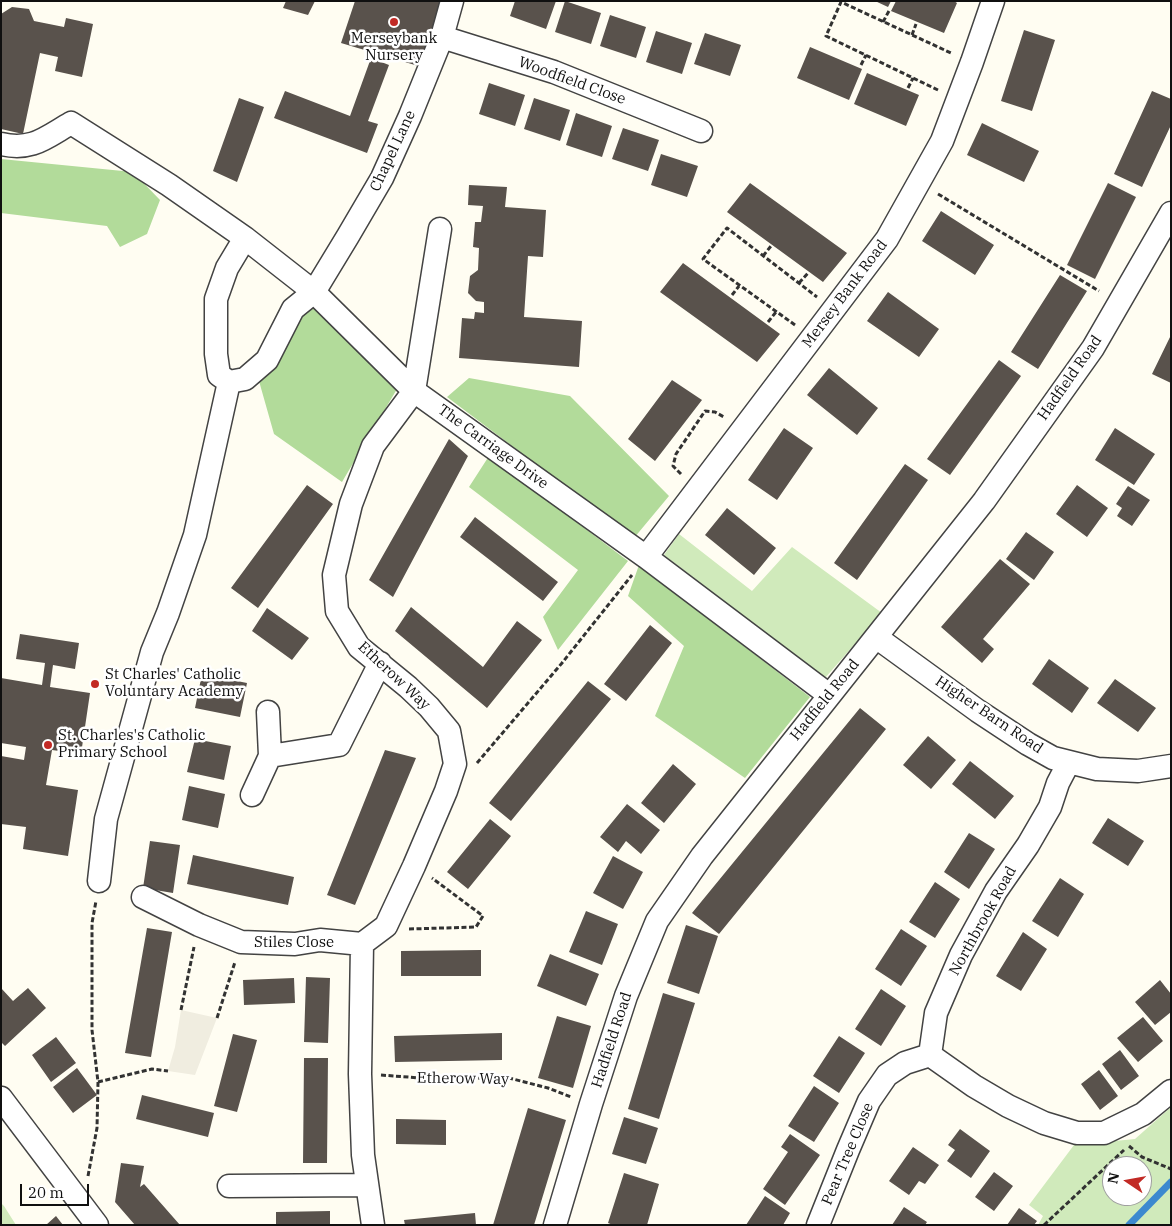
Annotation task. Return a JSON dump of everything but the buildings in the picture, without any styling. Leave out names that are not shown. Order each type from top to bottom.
[{"type":"street","name":"Chapel Lane","points":[[314,292],[382,178],[442,37],[452,1]]},
{"type":"street","name":"Mersey Bank Road","points":[[646,557],[887,239],[942,141],[993,1]]},
{"type":"street","name":"Woodfield Close","points":[[442,37],[554,72],[701,131]]},
{"type":"street","name":"The Carriage Drive","points":[[1,144],[23,147],[34,144],[70,123],[169,185],[245,238],[314,292],[414,391],[646,557],[829,695]]},
{"type":"street","name":"Hadfield Road","points":[[555,1225],[626,996],[657,921],[702,856],[984,501],[1093,348],[1171,213]]},
{"type":"street","points":[[414,391],[440,229]]},
{"type":"street","points":[[245,238],[227,268],[216,299],[216,354],[219,375],[229,382],[246,379],[267,360],[293,309],[314,292]]},
{"type":"street","points":[[99,881],[106,819],[152,652],[168,613],[194,535],[229,382]]},
{"type":"street","name":"Etherow Way","points":[[362,944],[386,926],[446,791],[455,764],[449,731],[429,706],[359,647],[337,611],[334,575],[351,504],[373,446],[414,391]]},
{"type":"street","name":"Higher Barn Road","points":[[876,637],[1028,744],[1053,758],[1097,768],[1138,771],[1171,766]]},
{"type":"street","points":[[270,756],[338,745],[380,663]]},
{"type":"street","points":[[252,795],[270,756],[268,712]]},
{"type":"street","name":"Northbrook Road","points":[[930,1055],[936,1013],[961,955],[996,891],[1028,845],[1050,807],[1068,762]]},
{"type":"street","name":"Stiles Close","points":[[143,897],[199,925],[241,942],[295,944],[320,940],[362,944]]},
{"type":"street","points":[[362,944],[360,1074],[363,1155],[373,1225]]},
{"type":"street","points":[[930,1055],[1008,1106],[1044,1122],[1077,1132],[1104,1133],[1144,1114],[1171,1091]]},
{"type":"street","name":"Pear Tree Close","points":[[818,1225],[869,1101],[887,1074],[905,1063],[930,1055]]},
{"type":"street","points":[[1,1098],[91,1217]]},
{"type":"street","points":[[229,1186],[368,1185]]},
{"type":"path","points":[[958,100],[826,36],[841,2],[972,62]]},
{"type":"path","points":[[883,22],[890,9]]},
{"type":"path","points":[[912,35],[916,24]]},
{"type":"path","points":[[862,65],[866,55]]},
{"type":"path","points":[[908,88],[913,78]]},
{"type":"path","points":[[919,182],[1119,303]]},
{"type":"path","points":[[812,337],[703,259],[727,228],[834,309]]},
{"type":"path","points":[[763,256],[771,246]]},
{"type":"path","points":[[799,283],[808,273]]},
{"type":"path","points":[[732,295],[739,286]]},
{"type":"path","points":[[768,322],[776,312]]},
{"type":"path","points":[[697,490],[673,466],[676,454],[705,411],[715,412],[743,430]]},
{"type":"path","points":[[455,764],[472,769],[562,663],[646,557]]},
{"type":"path","points":[[386,926],[403,929],[476,927],[483,916],[414,866]]},
{"type":"path","points":[[91,1217],[88,1176],[97,1128],[98,1082],[92,1030],[92,923],[99,881]]},
{"type":"path","points":[[181,1010],[199,925]]},
{"type":"path","points":[[217,1018],[241,942]]},
{"type":"path","points":[[98,1082],[152,1069],[168,1071]]},
{"type":"path","name":"Etherow Way","points":[[360,1074],[446,1080],[505,1077],[548,1088],[591,1104]]},
{"type":"path","points":[[1104,1133],[1129,1146],[1142,1158],[1170,1168]]},
{"type":"path","points":[[1044,1225],[1129,1146]]},
{"type":"green space","points":[[1,159],[133,172],[160,200],[147,234],[120,247],[107,226],[1,213]]},
{"type":"green space","points":[[310,304],[397,389],[342,482],[274,434],[259,381]]},
{"type":"green space","points":[[469,378],[570,396],[669,496],[634,538],[447,397]]},
{"type":"green space","points":[[489,456],[628,561],[558,650],[543,617],[578,570],[469,487]]},
{"type":"green space","points":[[679,534],[752,591],[792,547],[882,613],[825,678],[664,555]]},
{"type":"green space","points":[[639,565],[810,697],[745,778],[655,716],[684,646],[628,596]]},
{"type":"green space","points":[[1171,1107],[1171,1225],[1038,1225],[1043,1216],[1029,1205],[1074,1145],[1135,1139]]},
{"type":"green space","points":[[1,1203],[4,1206],[16,1225],[1,1225]]},
{"type":"shaded area","points":[[181,1010],[217,1018],[195,1075],[168,1071],[175,1047]]},
{"type":"waterway","points":[[1129,1225],[1171,1182]]},
{"type":"place","name":"Merseybank Nursery","points":[[394,22]]},
{"type":"place","name":"St Charles' Catholic Voluntary Academy","points":[[95,684]]},
{"type":"place","name":"St. Charles's Catholic Primary School","points":[[48,745]]}]
